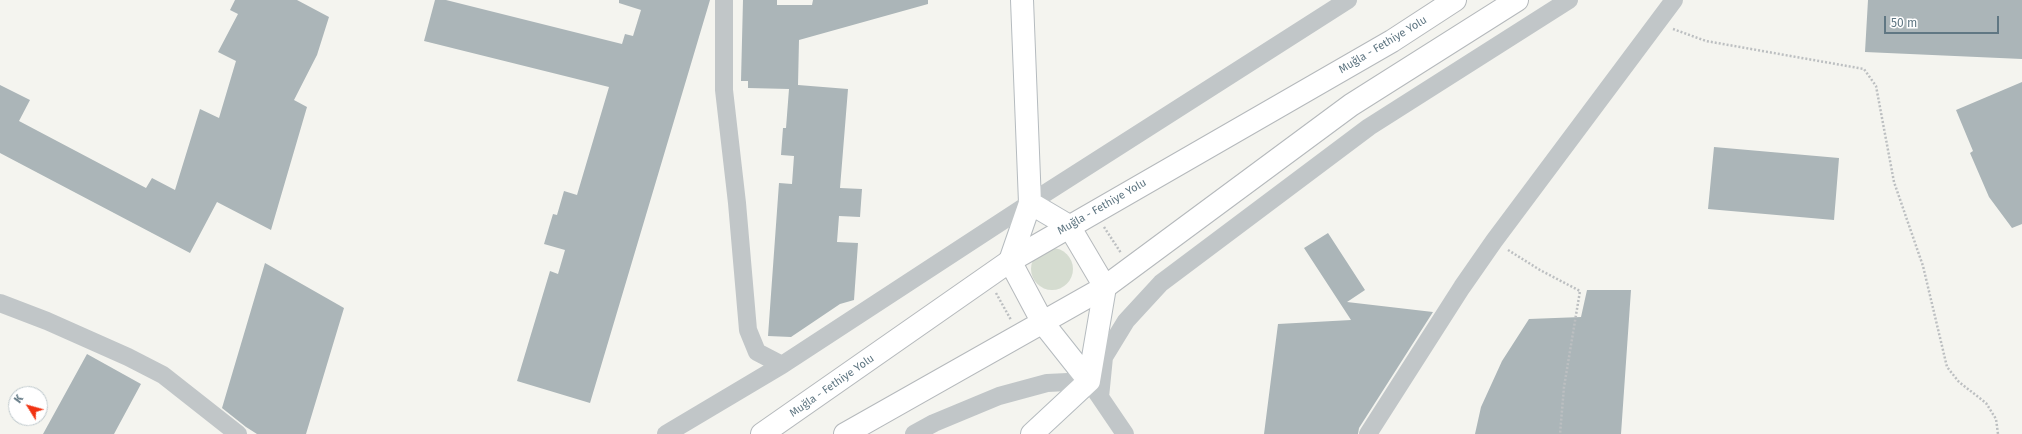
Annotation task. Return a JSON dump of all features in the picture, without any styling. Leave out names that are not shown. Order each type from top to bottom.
[{"type":"main road","points":[[1022,0],[1030,203],[1010,261],[1043,323],[1094,389]]},
{"type":"main road","name":"Muğla - Fethiye Yolu","points":[[762,434],[1010,261],[1094,211],[1392,41],[1455,0]]},
{"type":"main road","points":[[846,434],[1105,287],[1351,104],[1517,0]]},
{"type":"main road","points":[[1030,203],[1069,226],[1105,287],[1094,389],[1032,434]]},
{"type":"street","points":[[724,0],[724,90],[737,203],[748,330],[757,352],[782,364]]},
{"type":"street","points":[[666,434],[782,364],[1030,203],[1348,0]]},
{"type":"street","points":[[1094,389],[1104,357],[1126,321],[1161,283],[1369,127],[1569,0]]},
{"type":"street","points":[[1368,434],[1462,287],[1494,241],[1674,0]]},
{"type":"street","points":[[0,303],[47,321],[128,357],[163,375],[238,434]]},
{"type":"street","points":[[914,434],[934,423],[999,396],[1047,383],[1094,389],[1126,434]]},
{"type":"path","points":[[1657,24],[1706,40],[1864,69],[1876,86],[1894,182],[1923,266],[1947,367],[1959,382],[1986,403],[1996,419],[1998,434]]},
{"type":"path","points":[[1094,211],[1130,269]]},
{"type":"path","points":[[1494,241],[1540,270],[1580,291],[1564,387],[1560,434]]},
{"type":"path","points":[[987,277],[1019,336]]},
{"type":"shaded area","points":[[1048,248],[1056,248],[1064,251],[1070,257],[1073,269],[1070,281],[1064,287],[1056,290],[1048,290],[1040,287],[1034,281],[1031,273],[1031,265],[1034,257],[1040,251]]},
{"type":"building","points":[[235,0],[297,0],[329,17],[317,55],[294,100],[307,107],[271,230],[217,202],[190,253],[0,153],[0,85],[30,100],[19,121],[146,188],[152,178],[175,190],[200,109],[219,118],[236,61],[218,52],[238,14],[230,10]]},
{"type":"building","points":[[435,0],[446,0],[622,44],[625,34],[633,36],[641,10],[619,3],[619,0],[710,0],[590,403],[517,381],[550,271],[558,274],[565,250],[544,244],[553,214],[557,215],[564,191],[577,195],[609,87],[424,41]]},
{"type":"building","points":[[743,0],[777,0],[777,5],[812,5],[813,0],[928,0],[928,4],[799,40],[798,85],[848,89],[840,188],[862,189],[860,217],[839,216],[837,242],[858,243],[854,300],[840,304],[791,337],[768,336],[779,183],[792,184],[794,156],[781,155],[783,128],[786,128],[789,89],[748,88],[748,81],[741,81]]},
{"type":"building","points":[[1868,0],[2022,0],[2022,59],[1865,52]]},
{"type":"building","points":[[2022,82],[2022,224],[2012,228],[1989,197],[1970,153],[1973,151],[1956,110]]},
{"type":"building","points":[[1714,147],[1839,158],[1834,220],[1708,209]]},
{"type":"building","points":[[1328,233],[1365,290],[1347,302],[1433,312],[1359,428],[1358,434],[1264,434],[1278,324],[1351,320],[1304,248]]},
{"type":"building","points":[[265,263],[344,308],[306,434],[257,434],[222,408]]},
{"type":"building","points":[[1587,290],[1631,290],[1621,434],[1475,434],[1481,407],[1502,361],[1529,319],[1581,317]]},
{"type":"building","points":[[87,354],[141,384],[114,434],[43,434]]}]
